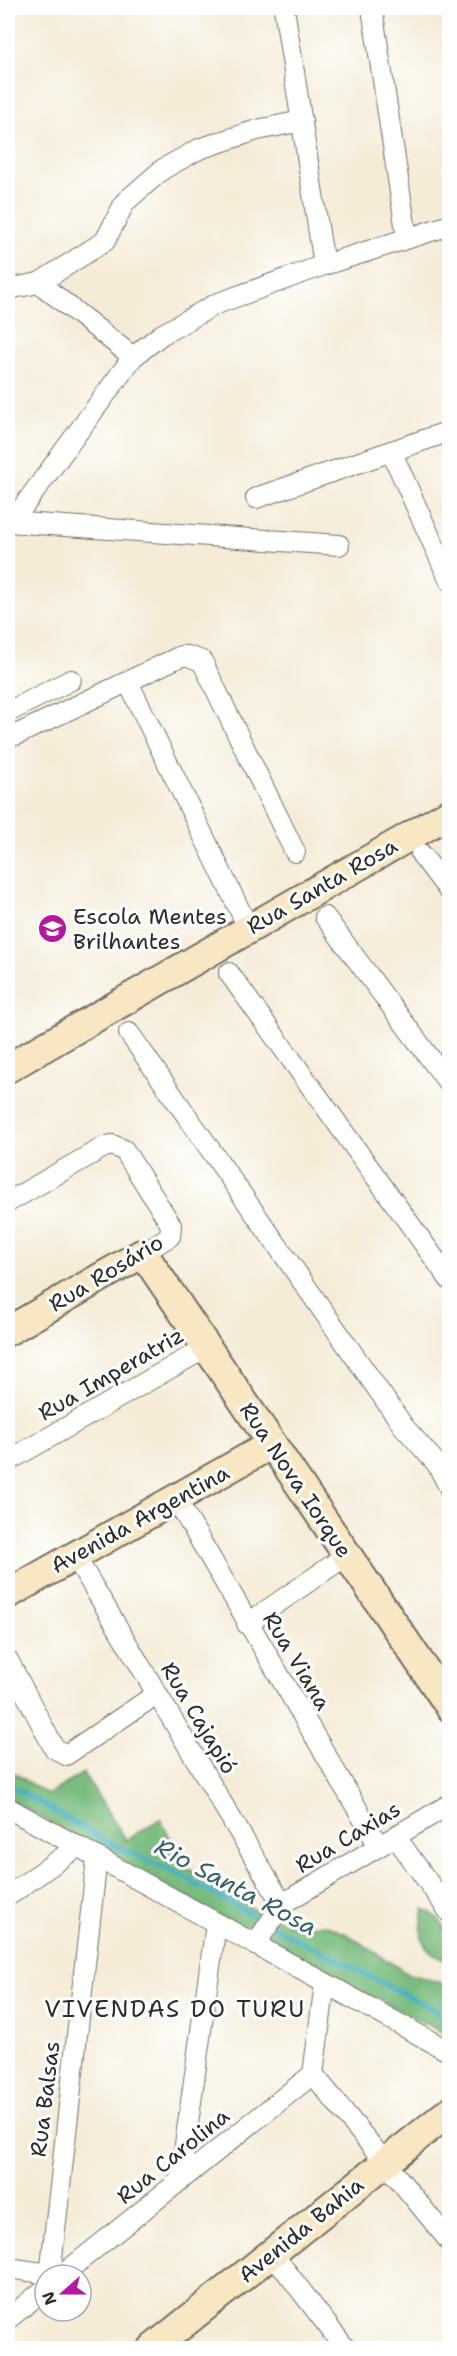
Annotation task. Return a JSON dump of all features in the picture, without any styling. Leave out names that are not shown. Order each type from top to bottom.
[{"type":"street","points":[[284,8],[324,265]]},
{"type":"street","points":[[372,8],[407,238]]},
{"type":"street","points":[[8,290],[39,283],[105,241],[125,202],[163,169],[209,146],[257,130],[302,122]]},
{"type":"street","points":[[10,522],[133,357],[161,335],[216,304],[324,265],[450,225]]},
{"type":"street","points":[[39,283],[133,357]]},
{"type":"street","points":[[256,498],[450,431]]},
{"type":"street","points":[[391,451],[450,581]]},
{"type":"street","points":[[10,522],[339,545]]},
{"type":"street","points":[[16,735],[181,656],[202,661],[295,852]]},
{"type":"street","points":[[8,712],[71,680]]},
{"type":"street","points":[[128,682],[249,929]]},
{"type":"street","name":"Rua Santa Rosa","points":[[8,1068],[450,813]]},
{"type":"street","points":[[421,854],[450,892]]},
{"type":"street","points":[[324,917],[450,1086]]},
{"type":"street","points":[[229,973],[450,1280]]},
{"type":"street","points":[[129,1033],[404,1427],[437,1464],[450,1490]]},
{"type":"street","name":"Rua Rosário","points":[[8,1202],[112,1145],[124,1150],[171,1225],[172,1231],[170,1236],[143,1253],[8,1331]]},
{"type":"street","name":"Rua Nova Iorque","points":[[143,1253],[450,1707]]},
{"type":"street","name":"Rua Imperatriz","points":[[8,1461],[207,1347]]},
{"type":"street","name":"Avenida Argentina","points":[[8,1594],[272,1444]]},
{"type":"street","name":"Rua Viana","points":[[176,1499],[247,1624],[387,1842],[450,1913]]},
{"type":"street","points":[[247,1624],[347,1555]]},
{"type":"street","name":"Rua Cajapió","points":[[75,1556],[279,1907]]},
{"type":"street","points":[[8,1660],[54,1748],[66,1755],[157,1694]]},
{"type":"street","name":"Rua Caxias","points":[[257,1940],[279,1907],[450,1804]]},
{"type":"street","points":[[8,1808],[216,1924],[257,1940],[325,1983],[450,2052]]},
{"type":"street","points":[[8,1896],[77,1847]]},
{"type":"street","name":"Rua Balsas","points":[[51,2263],[97,1858]]},
{"type":"street","points":[[180,2180],[216,1924]]},
{"type":"street","points":[[325,1983],[313,2074],[450,2242]]},
{"type":"street","name":"Rua Carolina","points":[[77,2263],[313,2074]]},
{"type":"street","name":"Avenida Bahia","points":[[153,2349],[450,2111]]},
{"type":"street","points":[[272,2253],[345,2349]]},
{"type":"street","points":[[8,2268],[33,2272]]},
{"type":"street","points":[[8,2319],[33,2299]]},
{"type":"green space","points":[[8,1769],[48,1795],[83,1773],[126,1840],[160,1819],[187,1868],[261,1914],[292,1924],[325,1925],[347,1934],[406,1973],[449,1985],[449,2036],[274,1946],[8,1799]]},
{"type":"green space","points":[[424,1909],[439,1919],[446,1931],[449,1962],[432,1952],[423,1942],[421,1928]]},
{"type":"waterway","name":"Rio Santa Rosa","points":[[8,1784],[111,1844],[179,1874],[264,1922]]},
{"type":"waterway","name":"Rio Santa Rosa","points":[[272,1926],[450,2018]]},
{"type":"place","name":"Escola Mentes Brilhantes","points":[[52,929]]},
{"type":"district","name":"VIVENDAS DO TURU","points":[[175,2009]]}]
